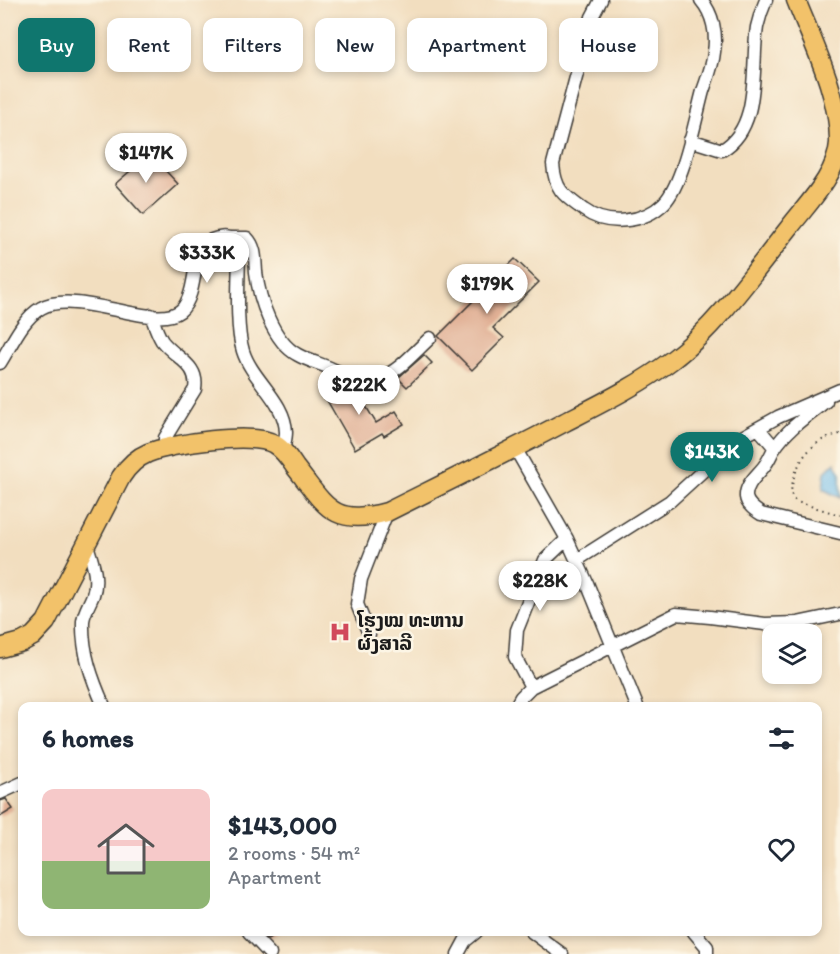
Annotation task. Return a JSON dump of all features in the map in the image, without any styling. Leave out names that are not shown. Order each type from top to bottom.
[{"type":"highway","points":[[0,648],[22,642],[40,630],[58,602],[126,469],[141,456],[167,448],[227,439],[256,438],[273,443],[283,451],[328,509],[346,516],[366,518],[387,512],[515,448],[632,387],[673,359],[708,327],[825,182],[837,158],[838,124],[834,101],[825,71],[796,0]]},
{"type":"street","points":[[601,0],[592,17],[553,164],[554,181],[565,196],[587,213],[611,221],[632,220],[648,214],[664,202],[676,183],[714,52],[714,29],[708,8],[701,0]]},
{"type":"street","points":[[690,140],[722,150],[738,136],[753,93],[757,27],[766,0]]},
{"type":"street","points":[[0,363],[27,321],[40,309],[57,303],[78,303],[168,316],[181,310],[189,298],[196,256],[200,246],[221,237],[247,238],[251,242],[254,247],[257,277],[265,308],[275,333],[285,346],[298,355],[350,378],[373,380],[397,370],[430,338]]},
{"type":"street","points":[[231,238],[237,243],[239,249],[239,334],[242,350],[250,368],[276,403],[283,420],[286,433],[283,451]]},
{"type":"street","points":[[151,315],[160,338],[195,372],[196,380],[195,389],[165,438],[167,448]]},
{"type":"street","points":[[577,560],[670,501],[728,448],[758,428],[840,390]]},
{"type":"street","points":[[840,390],[798,423],[775,448],[748,486],[746,499],[761,513],[840,533]]},
{"type":"street","points":[[758,428],[775,448]]},
{"type":"street","points":[[515,448],[577,560],[635,702]]},
{"type":"street","points":[[369,634],[357,604],[361,579],[387,512]]},
{"type":"street","points":[[531,687],[514,657],[517,630],[545,560],[567,539]]},
{"type":"street","points":[[87,545],[95,572],[94,592],[83,618],[85,649],[91,677],[102,702]]},
{"type":"street","points":[[518,702],[531,687],[676,614],[711,616],[765,624],[797,622],[840,614]]},
{"type":"street","points":[[0,793],[18,785]]},
{"type":"street","points":[[253,936],[270,954]]},
{"type":"street","points":[[458,954],[465,941],[471,936]]},
{"type":"street","points":[[537,936],[562,954]]},
{"type":"street","points":[[697,936],[710,952]]},
{"type":"path","points":[[840,434],[827,437],[803,456],[796,467],[791,491],[797,502],[840,515]]},
{"type":"water","points":[[835,462],[840,472],[840,498],[823,489],[825,472]]},
{"type":"building","points":[[150,154],[178,184],[143,215],[115,184]]},
{"type":"building","points":[[515,259],[539,282],[493,328],[504,338],[472,370],[438,336]]},
{"type":"building","points":[[424,355],[432,363],[407,387],[398,378]]},
{"type":"building","points":[[345,383],[353,385],[376,423],[396,411],[404,424],[384,436],[382,433],[355,449],[324,395]]},
{"type":"building","points":[[6,799],[13,809],[0,817],[0,801]]},
{"type":"place","name":"ໂຮງໝ ທະຫານ ຜົ້ງສາລີ","points":[[340,632]]}]
